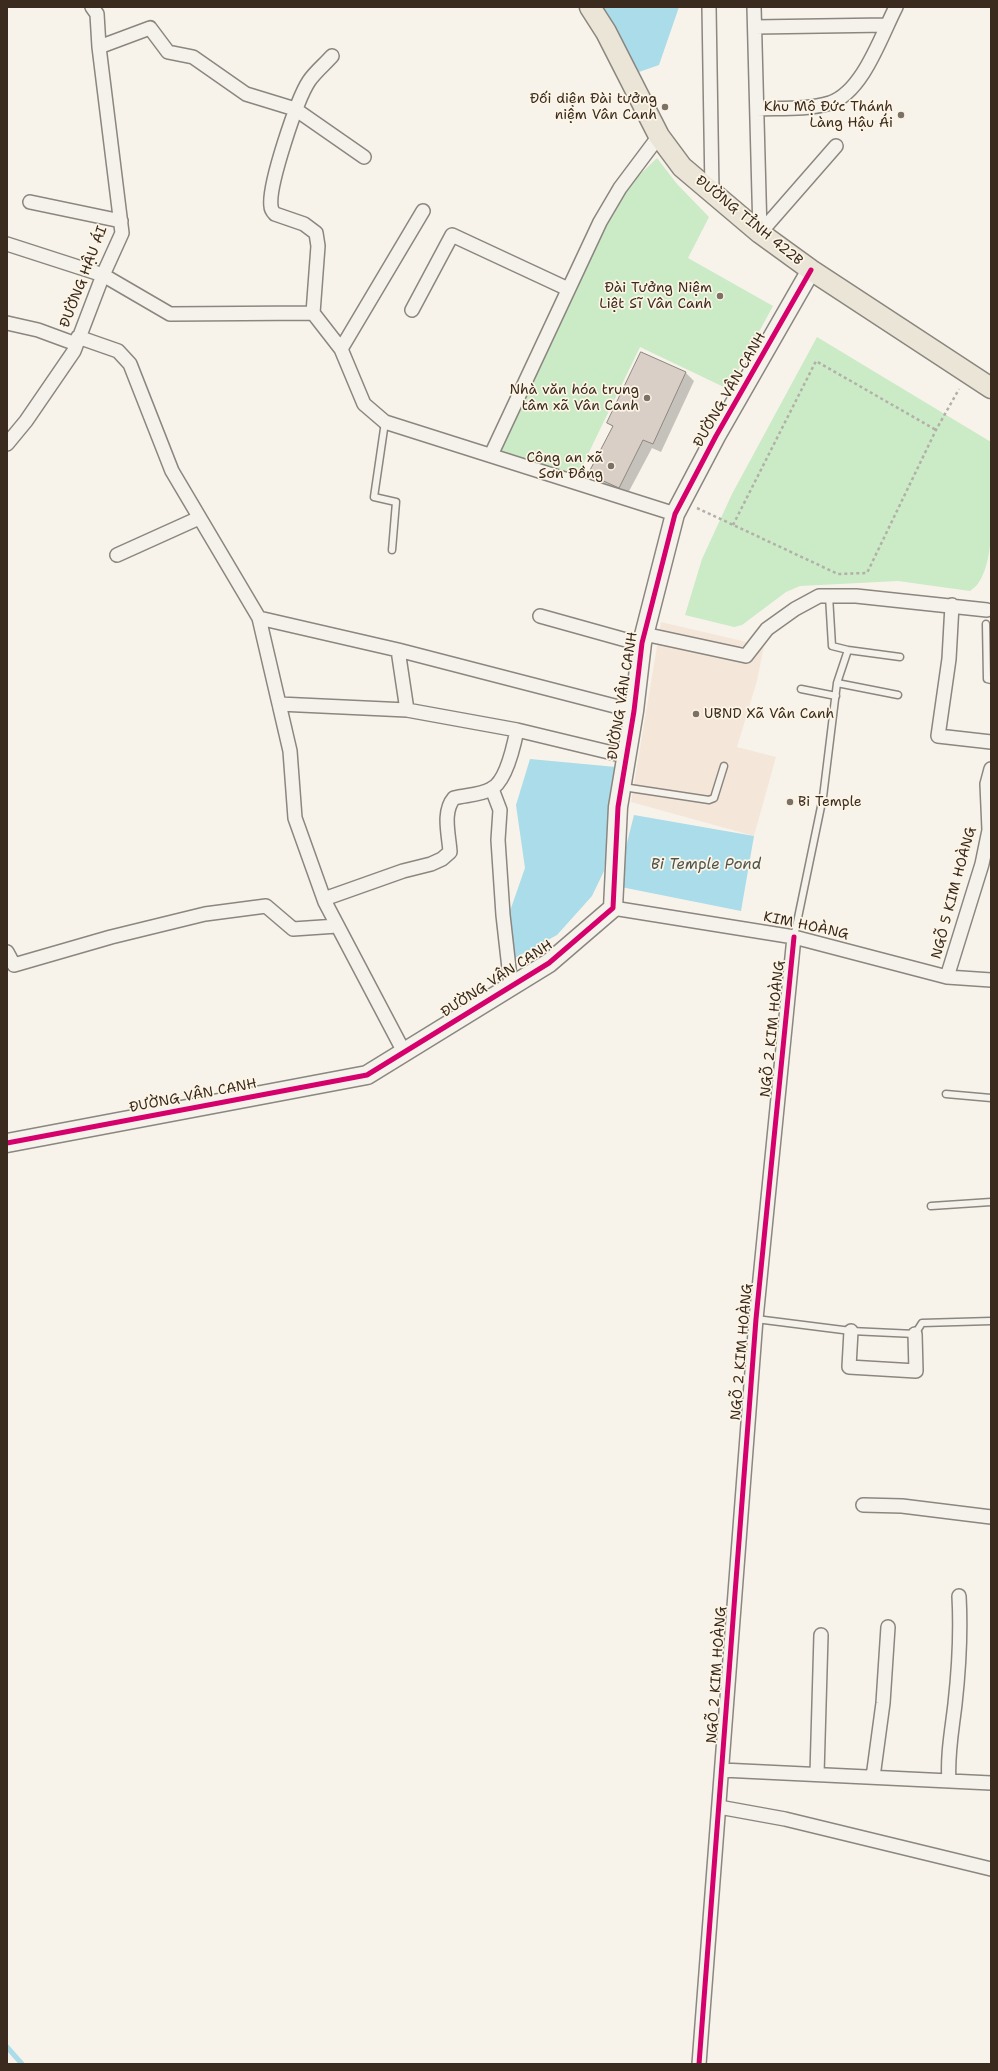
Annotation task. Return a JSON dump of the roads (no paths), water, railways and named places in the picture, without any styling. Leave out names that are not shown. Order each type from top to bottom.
[{"type":"main road","name":"ĐƯỜNG TỈNH 422B","points":[[590,7],[606,32],[659,136],[682,167],[760,233],[811,270],[991,388]]},
{"type":"street","points":[[709,7],[712,192]]},
{"type":"street","points":[[754,7],[760,233]]},
{"type":"street","points":[[757,109],[816,106],[831,103],[848,93],[882,39],[896,7]]},
{"type":"street","name":"ĐƯỜNG HẬU ÁI","points":[[7,444],[69,358],[122,233],[99,47],[98,9]]},
{"type":"street","points":[[755,27],[887,25]]},
{"type":"street","points":[[99,47],[150,28],[168,52],[194,57],[246,94],[295,109],[364,157]]},
{"type":"street","points":[[332,56],[309,81],[295,109],[278,163],[271,207],[275,214],[304,224],[316,233],[318,246],[313,313],[341,349],[364,404],[384,422],[491,455],[679,508]]},
{"type":"street","points":[[491,455],[600,222],[620,188],[659,136]]},
{"type":"street","points":[[760,233],[836,146]]},
{"type":"street","points":[[30,202],[121,221]]},
{"type":"street","points":[[341,349],[423,211]]},
{"type":"street","points":[[412,310],[452,235],[568,289]]},
{"type":"street","points":[[7,244],[103,276],[170,314],[313,313]]},
{"type":"street","name":"ĐƯỜNG VÂN CANH","points":[[7,1143],[367,1074],[549,963],[613,908],[618,807],[625,756],[634,711],[643,638],[679,508],[716,436],[811,270]]},
{"type":"street","points":[[7,323],[118,351],[130,364],[172,471],[259,618],[290,751],[296,818],[324,899],[404,1052]]},
{"type":"street","points":[[117,555],[200,518]]},
{"type":"street","points":[[540,616],[626,640],[643,638],[746,656],[767,629],[803,604],[819,596],[856,596],[989,609]]},
{"type":"street","points":[[952,605],[949,659],[938,736],[991,742]]},
{"type":"street","points":[[259,618],[398,650],[634,711]]},
{"type":"street","points":[[398,650],[407,710]]},
{"type":"street","points":[[279,704],[407,710],[517,730],[625,756]]},
{"type":"street","points":[[324,899],[442,859],[450,852],[448,812],[452,801],[454,798],[492,789],[510,760],[517,730]]},
{"type":"street","name":"NGÕ 5 KIM HOÀNG","points":[[947,977],[982,864],[989,830],[987,784],[991,769]]},
{"type":"street","points":[[492,789],[500,810],[498,840],[503,915],[511,986]]},
{"type":"street","points":[[7,952],[14,965],[111,937],[205,914],[266,906],[293,929],[337,926]]},
{"type":"street","name":"KIM HOÀNG","points":[[613,908],[794,937],[947,977],[991,980]]},
{"type":"street","name":"NGÕ 2 KIM HOÀNG","points":[[699,2064],[756,1319],[794,937]]},
{"type":"street","points":[[851,1331],[849,1367],[916,1371],[915,1334]]},
{"type":"street","points":[[862,1505],[902,1506],[991,1517]]},
{"type":"street","points":[[949,1781],[950,1746],[959,1662],[959,1596]]},
{"type":"street","points":[[873,1777],[883,1703],[888,1627]]},
{"type":"street","points":[[817,1774],[821,1635]]},
{"type":"street","points":[[722,1770],[991,1783]]},
{"type":"street","points":[[719,1807],[785,1819],[991,1869]]},
{"type":"lane","points":[[384,422],[374,497],[396,502],[392,550]]},
{"type":"lane","points":[[829,596],[832,646],[848,650],[900,657]]},
{"type":"lane","points":[[986,624],[987,679],[991,680]]},
{"type":"lane","points":[[794,937],[822,797],[837,683],[848,650]]},
{"type":"lane","points":[[837,683],[898,695]]},
{"type":"lane","points":[[802,689],[836,696]]},
{"type":"lane","points":[[621,787],[709,800],[714,798],[718,791],[724,766]]},
{"type":"lane","points":[[946,1094],[991,1098]]},
{"type":"lane","points":[[931,1206],[991,1202]]},
{"type":"lane","points":[[756,1319],[851,1331],[915,1334],[922,1323],[991,1322]]},
{"type":"water","points":[[601,7],[679,7],[659,65],[639,72]]},
{"type":"water","points":[[530,759],[616,767],[604,871],[592,896],[557,935],[515,958],[511,943],[510,911],[525,868],[516,805]]},
{"type":"water","name":"Bi Temple Pond","points":[[634,815],[754,836],[741,911],[616,886]]},
{"type":"waterway","points":[[7,2047],[22,2064]]},
{"type":"place","name":"Đối diện Đài tưởng niệm Vân Canh","points":[[665,107]]},
{"type":"place","name":"Khu Mộ Đức Thánh Làng Hậu Ái","points":[[901,115]]},
{"type":"place","name":"Đài Tưởng Niệm Liệt Sĩ Vân Canh","points":[[720,296]]},
{"type":"place","name":"Nhà văn hóa trung tâm xã Vân Canh","points":[[647,398]]},
{"type":"place","name":"Công an xã Sơn Đồng","points":[[611,466]]},
{"type":"place","name":"UBND Xã Vân Canh","points":[[696,714]]},
{"type":"place","name":"Bi Temple","points":[[790,802]]}]
